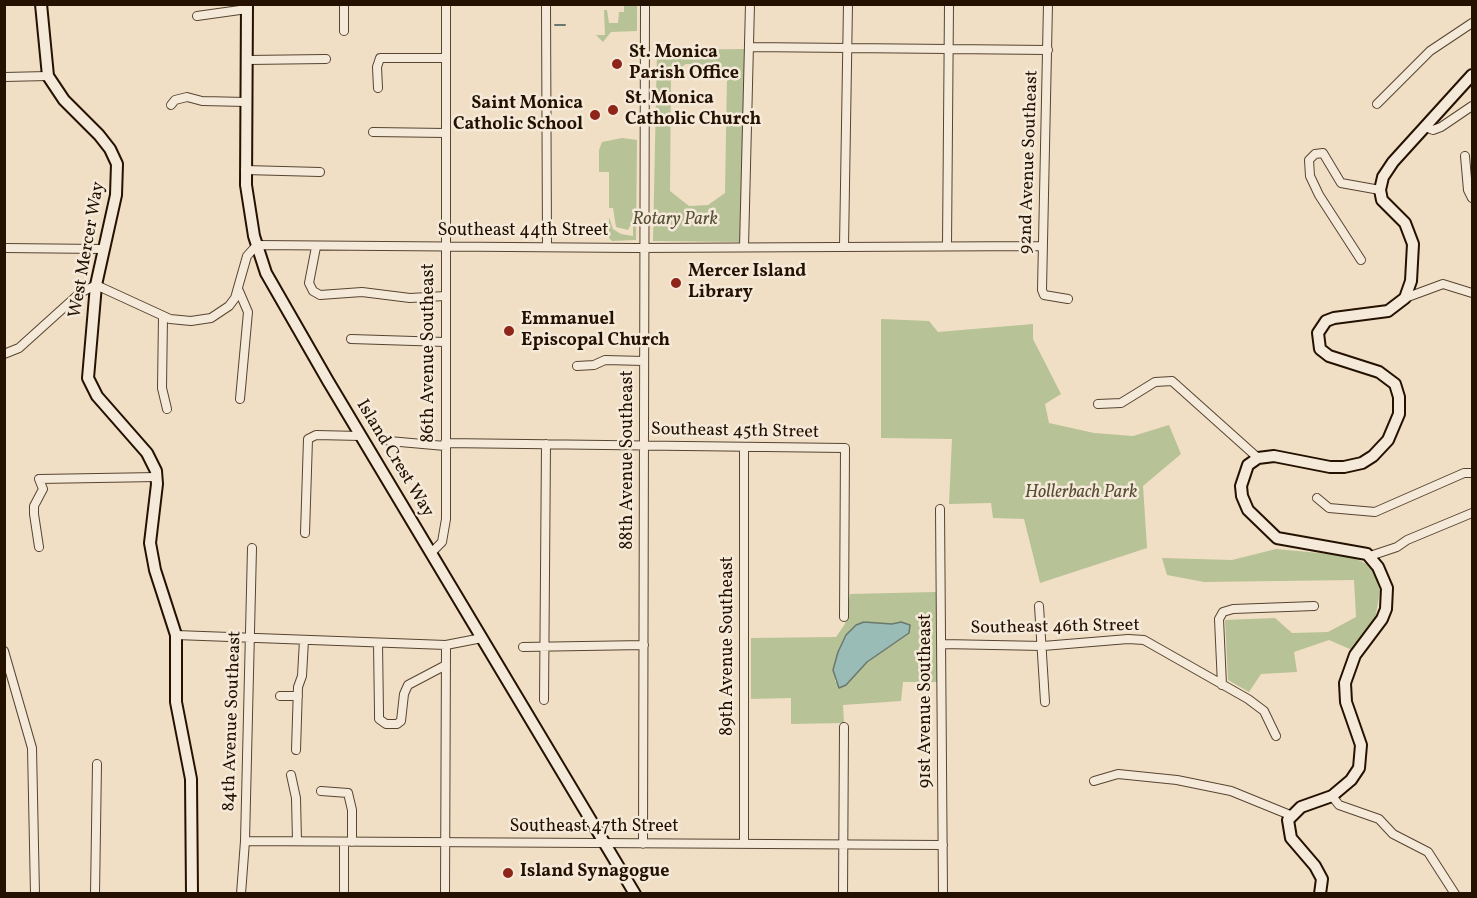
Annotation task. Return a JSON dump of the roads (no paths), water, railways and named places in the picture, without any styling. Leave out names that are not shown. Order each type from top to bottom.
[{"type":"street","name":"West Mercer Way","points":[[41,4],[48,76],[64,99],[110,148],[117,164],[116,195],[102,249],[96,285],[88,378],[97,396],[151,459],[157,477]]},
{"type":"street","points":[[344,4],[344,31]]},
{"type":"street","name":"86th Avenue Southeast","points":[[431,553],[438,548],[445,531],[446,4]]},
{"type":"street","points":[[546,4],[547,246]]},
{"type":"street","name":"88th Avenue Southeast","points":[[643,844],[645,4]]},
{"type":"street","points":[[744,247],[750,4]]},
{"type":"street","points":[[844,246],[848,4]]},
{"type":"street","points":[[947,246],[949,4]]},
{"type":"street","name":"92nd Avenue Southeast","points":[[1048,4],[1042,290],[1044,295],[1068,299]]},
{"type":"street","points":[[197,16],[247,7]]},
{"type":"street","name":"Island Crest Way","points":[[247,7],[245,170],[248,202],[257,246],[274,288],[635,894]]},
{"type":"street","points":[[1377,104],[1430,51],[1473,23]]},
{"type":"street","points":[[750,47],[1048,50]]},
{"type":"street","points":[[378,88],[377,67],[380,58],[446,58]]},
{"type":"street","points":[[247,60],[326,59]]},
{"type":"street","points":[[1405,298],[1411,281],[1413,244],[1405,223],[1385,205],[1380,190],[1386,171],[1473,75]]},
{"type":"street","points":[[4,77],[48,76]]},
{"type":"street","points":[[171,105],[175,100],[187,97],[202,101],[246,102]]},
{"type":"street","points":[[1426,127],[1433,130],[1442,127],[1473,106]]},
{"type":"street","points":[[373,132],[446,133]]},
{"type":"street","points":[[1361,261],[1319,195],[1310,176],[1309,160],[1315,154],[1323,153],[1341,183],[1380,190]]},
{"type":"street","points":[[1465,156],[1468,190],[1473,198]]},
{"type":"street","points":[[245,170],[320,172]]},
{"type":"street","points":[[4,354],[19,348],[80,293],[96,285],[163,316],[191,321],[211,318],[229,306],[239,291],[247,256],[257,246]]},
{"type":"street","name":"Southeast 44th Street","points":[[257,246],[644,248],[1042,246]]},
{"type":"street","points":[[316,247],[309,283],[313,291],[320,295],[362,292],[410,298],[445,296]]},
{"type":"street","points":[[4,248],[102,249]]},
{"type":"street","points":[[1320,894],[1322,879],[1289,833],[1288,820],[1290,815],[1301,807],[1332,796],[1351,780],[1361,761],[1361,745],[1346,702],[1346,676],[1355,655],[1375,630],[1386,609],[1387,588],[1370,556],[1360,551],[1286,541],[1271,533],[1248,510],[1240,491],[1245,472],[1258,458],[1274,456],[1330,467],[1344,467],[1362,463],[1382,449],[1399,414],[1399,397],[1395,384],[1379,372],[1329,356],[1320,349],[1318,333],[1326,321],[1388,311],[1405,298],[1443,285],[1473,293]]},
{"type":"street","points":[[239,291],[248,312],[240,399]]},
{"type":"street","points":[[163,316],[162,388],[167,409]]},
{"type":"street","points":[[351,339],[445,342]]},
{"type":"street","points":[[577,366],[594,365],[604,360],[644,361]]},
{"type":"street","points":[[1098,404],[1121,403],[1132,399],[1155,382],[1172,381],[1258,458]]},
{"type":"street","points":[[304,533],[308,439],[316,435],[361,436]]},
{"type":"street","name":"Southeast 45th Street","points":[[388,441],[445,444],[845,448],[844,617]]},
{"type":"street","points":[[544,700],[546,444]]},
{"type":"street","name":"89th Avenue Southeast","points":[[744,447],[744,844]]},
{"type":"street","points":[[1317,498],[1329,508],[1375,512],[1464,473],[1473,473]]},
{"type":"street","points":[[39,547],[34,514],[34,507],[44,489],[39,479],[157,477],[150,529],[151,552],[176,635],[176,702],[191,779],[192,894]]},
{"type":"street","name":"91st Avenue Southeast","points":[[940,509],[943,644],[943,894]]},
{"type":"street","points":[[1370,556],[1397,547],[1408,539],[1473,513]]},
{"type":"street","name":"84th Avenue Southeast","points":[[241,894],[245,841],[252,548]]},
{"type":"street","points":[[1040,606],[1046,702]]},
{"type":"street","points":[[1222,685],[1219,619],[1222,612],[1233,609],[1314,606]]},
{"type":"street","points":[[176,635],[446,645],[482,638]]},
{"type":"street","name":"Southeast 46th Street","points":[[943,644],[1043,646],[1128,639],[1144,640],[1264,711],[1276,736]]},
{"type":"street","points":[[296,750],[298,696],[304,640]]},
{"type":"street","points":[[378,644],[379,719],[386,724],[397,724],[401,721],[404,694],[408,685],[446,665]]},
{"type":"street","points":[[445,894],[446,645]]},
{"type":"street","points":[[523,646],[644,645]]},
{"type":"street","points":[[4,651],[32,748],[34,894]]},
{"type":"street","points":[[280,696],[298,696]]},
{"type":"street","points":[[288,724],[298,719]]},
{"type":"street","points":[[843,894],[844,727]]},
{"type":"street","points":[[96,894],[97,764]]},
{"type":"street","points":[[1094,782],[1118,774],[1177,780],[1231,791],[1290,815]]},
{"type":"street","points":[[291,775],[296,798],[297,841]]},
{"type":"street","points":[[321,791],[348,793],[352,810],[344,891]]},
{"type":"street","points":[[1332,796],[1339,805],[1379,819],[1393,834],[1428,852],[1455,894]]},
{"type":"street","name":"Southeast 47th Street","points":[[245,841],[943,846]]},
{"type":"water","points":[[864,622],[892,624],[901,622],[910,625],[909,633],[867,662],[846,685],[839,688],[833,670],[838,652],[846,635],[856,625]]},
{"type":"waterway","points":[[555,25],[565,25]]},
{"type":"place","name":"St. Monica Parish Office","points":[[617,64]]},
{"type":"place","name":"St. Monica Catholic Church","points":[[613,110]]},
{"type":"place","name":"Saint Monica Catholic School","points":[[595,115]]},
{"type":"place","name":"Mercer Island Library","points":[[676,283]]},
{"type":"place","name":"Emmanuel Episcopal Church","points":[[509,331]]},
{"type":"place","name":"Island Synagogue","points":[[508,873]]},
{"type":"park label","name":"Rotary Park","points":[[675,221]]},
{"type":"park label","name":"Hollerbach Park","points":[[1081,494]]}]
